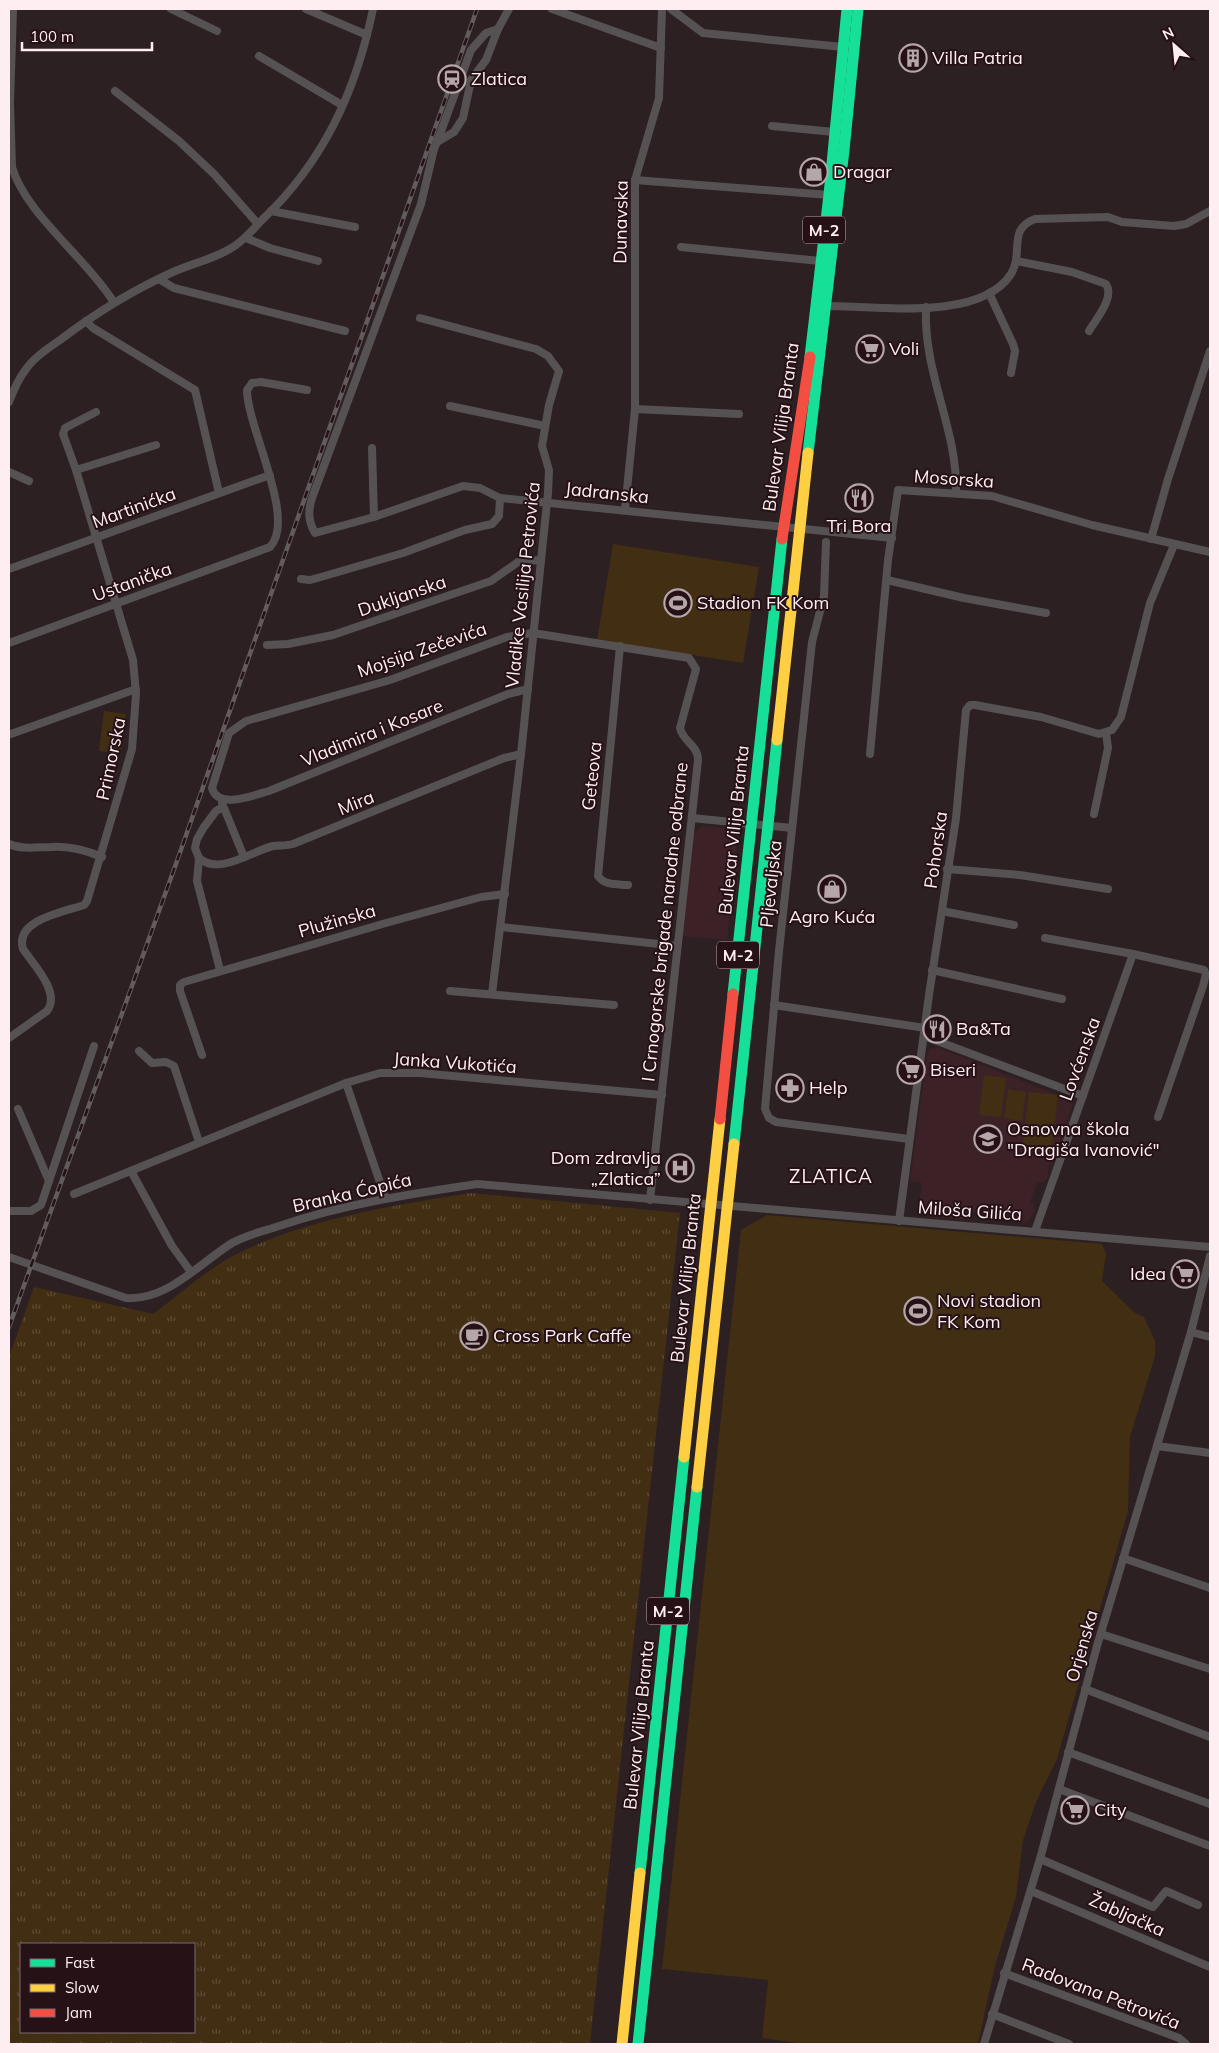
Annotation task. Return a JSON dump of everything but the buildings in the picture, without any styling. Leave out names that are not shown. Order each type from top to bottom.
[{"type":"main road","name":"Bulevar Vilija Branta","points":[[622,2044],[752,824],[785,526],[800,435],[829,195],[847,9]]},
{"type":"main road","name":"Bulevar Vilija Branta","points":[[638,2044],[799,528],[826,306],[858,9]]},
{"type":"street","points":[[13,9],[9,103],[12,167],[18,185],[113,302]]},
{"type":"street","points":[[172,9],[217,31]]},
{"type":"street","points":[[306,9],[367,35]]},
{"type":"street","points":[[9,402],[19,380],[33,361],[86,320],[113,302],[159,279],[232,248],[246,238],[295,187],[311,166],[339,117],[367,35],[373,9]]},
{"type":"street","points":[[437,142],[454,132],[463,118],[471,80],[486,60],[498,29],[509,9]]},
{"type":"street","points":[[552,9],[661,48]]},
{"type":"street","name":"Dunavska","points":[[626,510],[635,409],[635,180],[659,98],[662,9]]},
{"type":"street","points":[[671,9],[703,33],[843,47]]},
{"type":"street","points":[[437,142],[471,50],[486,33],[498,29]]},
{"type":"street","points":[[259,56],[342,105]]},
{"type":"street","points":[[115,91],[193,154],[214,174],[258,224]]},
{"type":"street","points":[[772,126],[834,132]]},
{"type":"street","name":"Jadranska","points":[[437,142],[421,204],[308,509],[309,519],[315,533],[374,517],[463,486],[480,488],[500,498],[799,528]]},
{"type":"street","points":[[635,180],[829,195]]},
{"type":"street","points":[[271,211],[355,227]]},
{"type":"street","points":[[826,306],[926,307],[972,300],[989,293],[1012,273],[1016,261],[1019,230],[1025,224],[1035,219],[1108,217],[1122,222],[1174,226],[1186,224],[1210,211]]},
{"type":"street","points":[[246,238],[270,248],[318,261]]},
{"type":"street","points":[[681,247],[820,261]]},
{"type":"street","points":[[1016,261],[1072,272],[1106,284],[1109,291],[1107,300],[1089,331]]},
{"type":"street","points":[[159,279],[174,288],[345,330]]},
{"type":"street","points":[[989,293],[1015,351],[1011,373]]},
{"type":"street","points":[[926,307],[928,353],[954,461],[956,492]]},
{"type":"street","name":"Vladike Vasilija Petrovića","points":[[420,318],[518,343],[548,356],[557,366],[559,374],[545,426],[542,446],[549,470],[547,502],[521,754],[492,994]]},
{"type":"street","points":[[86,320],[93,328],[195,390],[219,493]]},
{"type":"street","points":[[1151,539],[1168,479],[1210,351]]},
{"type":"street","points":[[270,475],[252,419],[248,387],[252,383],[261,382],[306,390]]},
{"type":"street","points":[[450,406],[545,426]]},
{"type":"street","points":[[635,409],[739,414]]},
{"type":"street","name":"Primorska","points":[[9,1038],[47,1011],[52,1000],[51,992],[23,949],[21,942],[23,935],[30,924],[84,905],[88,901],[132,749],[136,721],[136,689],[133,660],[64,430],[96,412]]},
{"type":"street","points":[[76,470],[156,445]]},
{"type":"street","points":[[372,448],[374,517]]},
{"type":"street","points":[[9,472],[29,481]]},
{"type":"street","name":"Martinićka","points":[[9,569],[270,475]]},
{"type":"street","name":"Ustanička","points":[[9,642],[265,550],[275,540],[278,512],[270,475]]},
{"type":"street","name":"Mosorska","points":[[892,538],[898,490],[956,492],[1007,499],[1061,516],[1174,545],[1210,552]]},
{"type":"street","points":[[301,579],[310,580],[321,577],[403,553],[466,530],[492,524],[498,516],[500,498]]},
{"type":"street","points":[[799,528],[892,538],[870,754]]},
{"type":"street","name":"Pljevaljska","points":[[826,542],[824,596],[812,642],[792,828],[765,1103],[766,1114],[776,1122],[909,1140]]},
{"type":"street","points":[[1094,814],[1108,748],[1106,733],[1115,727],[1121,717],[1150,603],[1174,545]]},
{"type":"street","name":"Dukljanska","points":[[267,646],[288,644],[333,634],[491,581],[518,562],[540,560]]},
{"type":"street","points":[[887,580],[964,598],[1046,613]]},
{"type":"street","name":"Mojsija Zečevića","points":[[223,802],[214,794],[212,788],[230,733],[239,725],[252,718],[390,680],[507,637],[532,633],[689,658]]},
{"type":"street","name":"Geteova","points":[[620,646],[598,876],[608,884],[628,885]]},
{"type":"street","name":"I Crnogorske brigade narodne odbrane","points":[[650,1200],[698,756],[696,749],[682,735],[680,728],[696,670],[689,658]]},
{"type":"street","points":[[11,734],[136,689]]},
{"type":"street","name":"Vladimira i Kosare","points":[[223,802],[285,785],[508,694],[528,689]]},
{"type":"street","name":"Pohorska","points":[[899,1221],[932,970],[956,818],[965,712],[968,706],[975,704],[1055,721],[1099,734],[1106,733]]},
{"type":"street","name":"Mira","points":[[200,858],[206,863],[220,864],[274,846],[293,844],[504,758],[521,754]]},
{"type":"street","points":[[223,802],[244,857]]},
{"type":"street","points":[[220,970],[197,881],[200,858],[195,848],[197,839],[223,802]]},
{"type":"street","points":[[692,818],[792,828]]},
{"type":"street","points":[[9,844],[14,847],[84,849],[102,857]]},
{"type":"street","points":[[947,869],[1020,875],[1108,889]]},
{"type":"street","name":"Plužinska","points":[[202,1055],[180,991],[180,984],[220,970],[481,897],[505,894]]},
{"type":"street","points":[[942,911],[1014,925]]},
{"type":"street","points":[[501,927],[677,946]]},
{"type":"street","points":[[1045,938],[1201,968],[1206,974],[1158,1117]]},
{"type":"street","name":"Lovćenska","points":[[1035,1231],[1133,954]]},
{"type":"street","points":[[932,970],[1062,999]]},
{"type":"street","points":[[450,991],[614,1005]]},
{"type":"street","points":[[774,1005],[925,1032],[1083,1096]]},
{"type":"street","points":[[9,1211],[18,1213],[38,1208],[41,1205],[94,1046]]},
{"type":"street","points":[[139,1051],[152,1063],[166,1062],[174,1066],[199,1142]]},
{"type":"street","name":"Janka Vukotića","points":[[74,1194],[346,1083],[380,1073],[420,1073],[662,1095]]},
{"type":"street","points":[[346,1083],[385,1197]]},
{"type":"street","points":[[18,1109],[49,1181]]},
{"type":"street","points":[[131,1170],[172,1246],[191,1272]]},
{"type":"street","name":"Branka Ćopića","points":[[9,1257],[126,1298],[151,1297],[234,1242],[295,1221],[385,1197],[477,1184],[727,1206]]},
{"type":"street","name":"Miloša Gilića","points":[[727,1206],[1210,1246]]},
{"type":"street","name":"Orjenska","points":[[984,2044],[1004,1973],[1031,1891],[1085,1689],[1191,1332],[1210,1256]]},
{"type":"street","points":[[1191,1332],[1210,1338]]},
{"type":"street","points":[[1157,1446],[1210,1453]]},
{"type":"street","points":[[1124,1558],[1210,1588]]},
{"type":"street","points":[[1101,1634],[1210,1669]]},
{"type":"street","points":[[1085,1689],[1210,1737]]},
{"type":"street","points":[[1068,1752],[1210,1804]]},
{"type":"street","points":[[1059,1789],[1210,1846]]},
{"type":"street","points":[[1040,1859],[1153,1907],[1166,1891],[1198,1905]]},
{"type":"street","name":"Žabljačka","points":[[1031,1891],[1210,1967]]},
{"type":"street","name":"Radovana Petrovića","points":[[1004,1973],[1179,2038],[1186,2044]]},
{"type":"street","points":[[992,2014],[1069,2044]]},
{"type":"shaded area","points":[[703,826],[727,828],[733,831],[737,840],[727,940],[682,936],[693,834]]},
{"type":"shaded area","name":"Osnovna škola \"Dragiša Ivanović\"","points":[[937,1047],[1072,1101],[1072,1107],[1052,1164],[1049,1164],[1047,1178],[1044,1182],[1037,1183],[1030,1202],[1033,1203],[1035,1212],[1027,1223],[1018,1223],[1014,1215],[968,1212],[965,1218],[961,1219],[918,1215],[922,1183],[910,1181],[927,1054],[930,1049]]},
{"type":"green space","name":"Stadion FK Kom","points":[[613,544],[759,567],[743,663],[597,640]]},
{"type":"green space","points":[[104,711],[126,714],[120,754],[99,751]]},
{"type":"green space","points":[[984,1075],[1006,1078],[1001,1117],[979,1115]]},
{"type":"green space","points":[[1008,1089],[1026,1092],[1022,1121],[1004,1118]]},
{"type":"green space","points":[[1029,1092],[1058,1095],[1051,1153],[1022,1149]]},
{"type":"green space","points":[[470,1193],[680,1213],[590,2044],[9,2044],[9,1357],[34,1287],[153,1314],[219,1264],[243,1251],[325,1221],[384,1208]]},
{"type":"green space","points":[[767,1215],[1102,1244],[1106,1254],[1102,1281],[1135,1313],[1144,1317],[1155,1341],[1155,1356],[1130,1437],[1128,1511],[1057,1759],[1036,1802],[1023,1840],[1016,1897],[995,1966],[978,2044],[804,2044],[762,2038],[768,1980],[662,1969],[741,1230]]},
{"type":"railway","points":[[9,1327],[177,861],[477,9]]},
{"type":"traffic: fast","points":[[810,357],[829,195],[847,9]]},
{"type":"traffic: fast","points":[[808,453],[844,150],[858,9]]},
{"type":"traffic: fast","points":[[733,994],[782,539]]},
{"type":"traffic: fast","points":[[734,1144],[777,740]]},
{"type":"traffic: fast","points":[[640,1873],[684,1457]]},
{"type":"traffic: fast","points":[[638,2044],[697,1487]]},
{"type":"traffic: slow","points":[[777,740],[808,453]]},
{"type":"traffic: slow","points":[[684,1457],[720,1119]]},
{"type":"traffic: slow","points":[[697,1487],[734,1144]]},
{"type":"traffic: slow","points":[[622,2044],[640,1873]]},
{"type":"traffic: jam","points":[[782,539],[810,357]]},
{"type":"traffic: jam","points":[[720,1119],[733,994]]},
{"type":"place","name":"Villa Patria","points":[[913,58]]},
{"type":"place","name":"Zlatica","points":[[452,79]]},
{"type":"place","name":"Dragar","points":[[814,172]]},
{"type":"place","name":"Voli","points":[[870,349]]},
{"type":"place","name":"Tri Bora","points":[[859,498]]},
{"type":"place","name":"Stadion FK Kom","points":[[678,603]]},
{"type":"place","name":"Agro Kuća","points":[[832,889]]},
{"type":"place","name":"Ba&Ta","points":[[937,1029]]},
{"type":"place","name":"Biseri","points":[[911,1070]]},
{"type":"place","name":"Help","points":[[790,1088]]},
{"type":"place","name":"Osnovna škola \"Dragiša Ivanović\"","points":[[988,1139]]},
{"type":"place","name":"Dom zdravlja „Zlatica”","points":[[680,1168]]},
{"type":"place","name":"Idea","points":[[1185,1274]]},
{"type":"place","name":"Novi stadion FK Kom","points":[[918,1311]]},
{"type":"place","name":"Cross Park Caffe","points":[[474,1336]]},
{"type":"place","name":"City","points":[[1075,1810]]},
{"type":"district","name":"ZLATICA","points":[[831,1176]]}]
